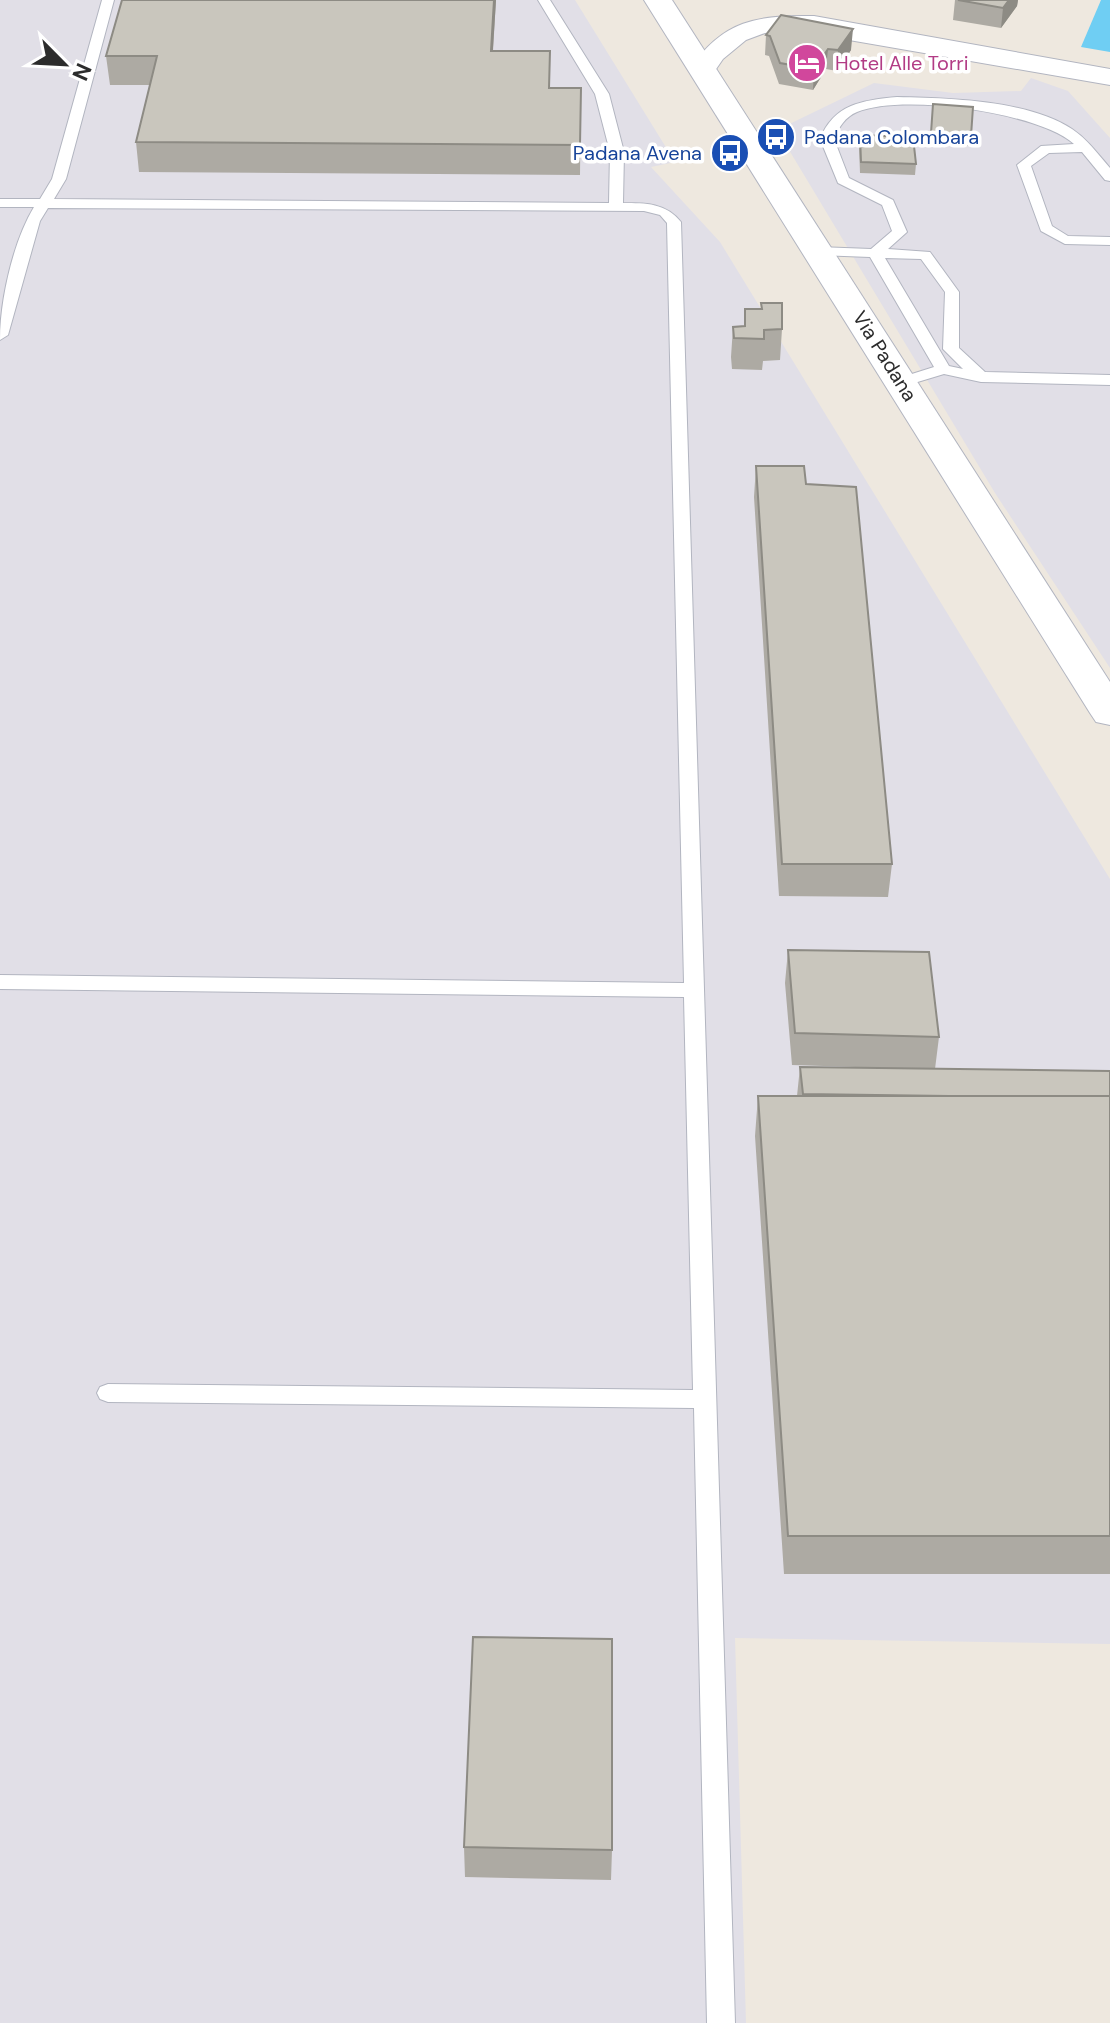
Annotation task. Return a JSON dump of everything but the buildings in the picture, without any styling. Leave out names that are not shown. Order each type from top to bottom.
[{"type":"main road","name":"Via Padana","points":[[658,0],[1110,713]]},
{"type":"street","points":[[782,0],[813,4],[850,18],[1014,61]]},
{"type":"street","points":[[850,18],[1070,64],[1110,77]]},
{"type":"street","points":[[703,69],[712,52],[729,37],[748,28],[784,23],[814,24],[1014,61],[1110,64]]},
{"type":"lane","points":[[0,335],[33,221],[59,179],[108,0]]},
{"type":"lane","points":[[544,0],[602,94],[617,152],[616,207]]},
{"type":"lane","points":[[875,253],[900,232],[888,203],[843,180],[827,139],[835,120],[856,106],[899,99],[1032,117],[1063,128],[1110,177]]},
{"type":"lane","points":[[1085,148],[1046,149],[1024,165],[1046,228],[1065,240],[1110,241]]},
{"type":"lane","points":[[0,203],[655,208],[665,212],[674,222],[721,2023]]},
{"type":"lane","points":[[818,251],[925,255],[952,292],[951,349],[981,377]]},
{"type":"lane","points":[[875,253],[943,369]]},
{"type":"lane","points":[[901,382],[943,369],[981,377],[1110,380]]},
{"type":"lane","points":[[0,982],[693,990]]},
{"type":"lane","points":[[108,1393],[705,1399]]},
{"type":"shaded area","points":[[0,0],[575,0],[675,162],[651,167],[720,242],[1110,879],[1110,1644],[735,1638],[746,2023],[0,2023]]},
{"type":"shaded area","points":[[1031,78],[1068,91],[1110,138],[1110,668],[995,493],[777,130],[874,83],[953,93],[1021,91]]},
{"type":"water","points":[[1101,0],[1110,0],[1110,52],[1081,47]]},
{"type":"place","name":"Hotel Alle Torri","points":[[807,63]]},
{"type":"place","name":"Padana Colombara","points":[[776,137]]},
{"type":"place","name":"Padana Avena","points":[[730,153]]}]
